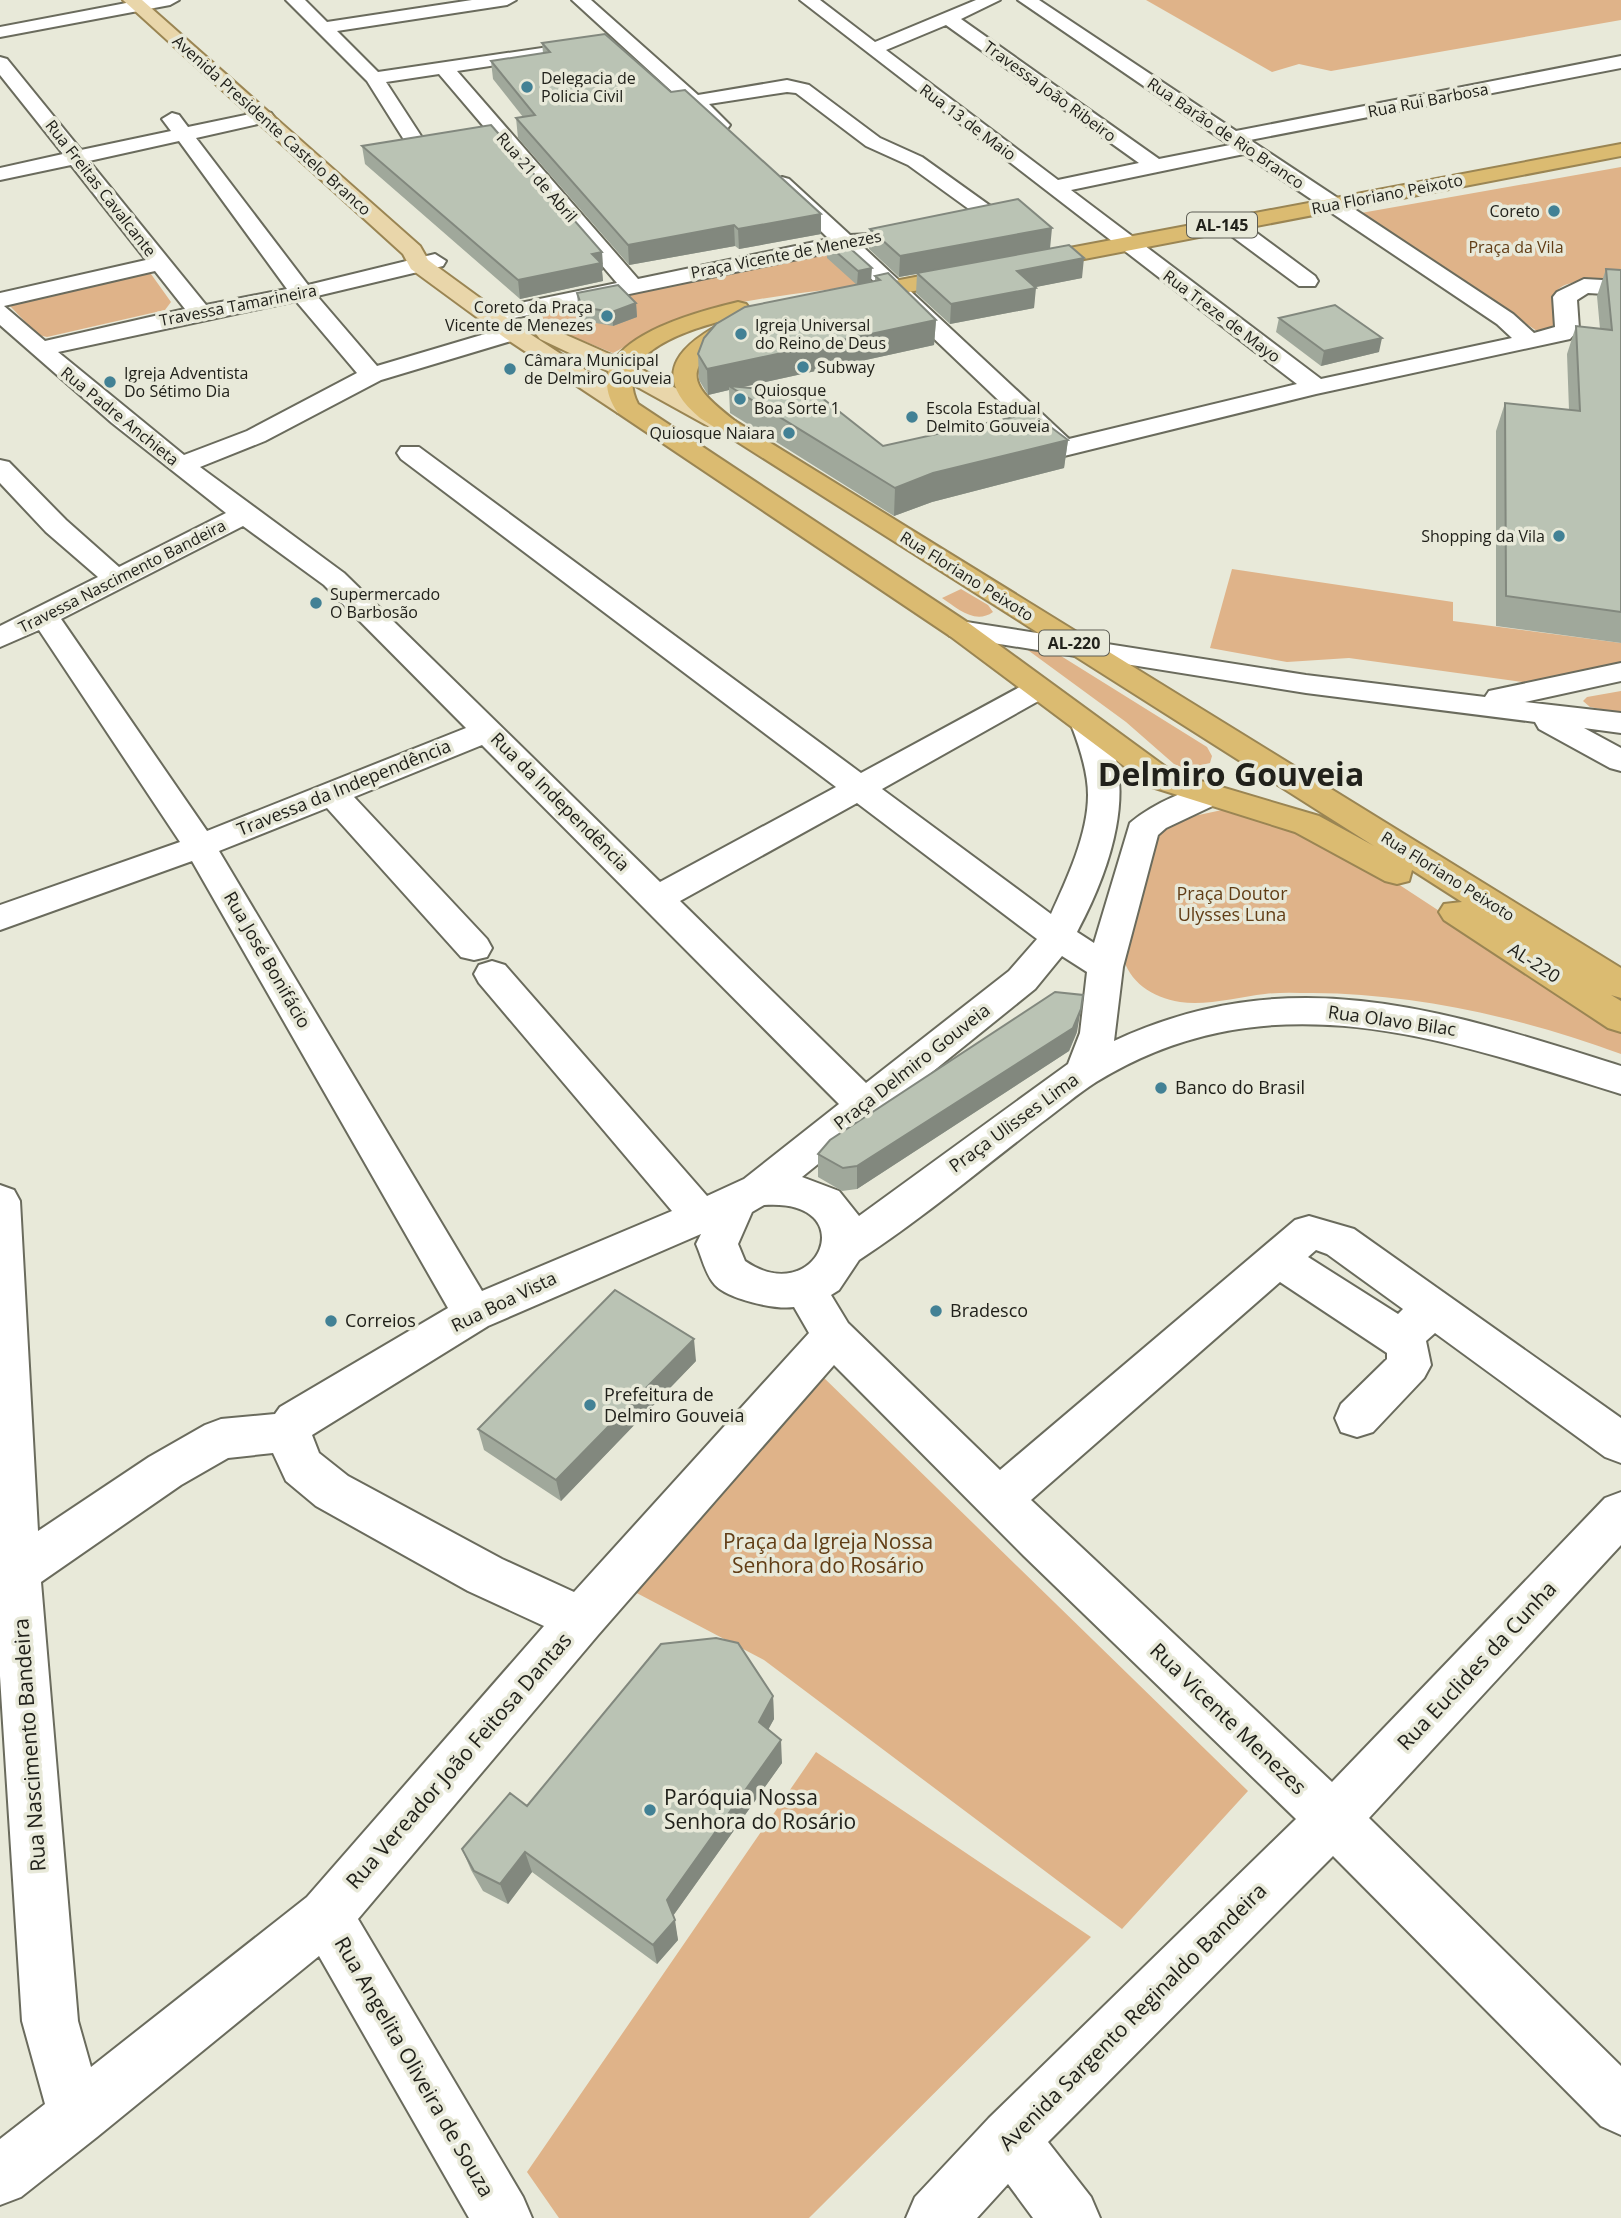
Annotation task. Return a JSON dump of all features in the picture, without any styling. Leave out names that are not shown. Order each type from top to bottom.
[{"type":"highway","name":"Rua Floriano Peixoto","points":[[1010,266],[1621,150]]},
{"type":"highway","points":[[835,299],[984,271]]},
{"type":"highway","name":"Rua Floriano Peixoto","points":[[623,369],[641,346],[676,326],[763,311],[715,334],[693,356],[684,377],[685,386],[699,404],[726,426],[1621,985]]},
{"type":"highway","points":[[623,369],[619,387],[627,408]]},
{"type":"highway","name":"AL-220","points":[[627,408],[960,630],[1163,780],[1307,824],[1374,859],[1621,1019]]},
{"type":"highway","points":[[788,515],[837,495]]},
{"type":"highway","points":[[1208,725],[1228,763],[1220,787],[1209,795]]},
{"type":"main road","name":"Avenida Presidente Castelo Branco","points":[[136,3],[422,259],[627,408]]},
{"type":"main road","name":"Avenida Presidente Castelo Branco","points":[[508,323],[623,369],[726,426]]},
{"type":"street","points":[[0,32],[136,3],[170,0]]},
{"type":"street","points":[[295,0],[374,78],[413,139]]},
{"type":"street","points":[[322,28],[507,0]]},
{"type":"street","points":[[581,0],[734,138]]},
{"type":"street","name":"Rua 13 de Maio","points":[[809,0],[873,48],[1054,197],[1127,244]]},
{"type":"street","points":[[873,48],[991,0]]},
{"type":"street","name":"Rua Barão de Rio Branco","points":[[1027,0],[1505,319],[1528,340]]},
{"type":"street","name":"Travessa João Ribeiro","points":[[948,18],[1153,164]]},
{"type":"street","points":[[374,78],[625,41]]},
{"type":"street","name":"Rua Rui Barbosa","points":[[1054,197],[1153,164],[1242,142],[1621,62]]},
{"type":"street","name":"Rua Freitas Cavalcante","points":[[0,63],[78,157],[201,314]]},
{"type":"street","name":"Rua 21 de Abril","points":[[444,68],[631,285]]},
{"type":"street","points":[[694,101],[787,86],[802,89],[873,142],[915,162],[992,215]]},
{"type":"street","points":[[0,174],[78,157],[178,127],[264,117]]},
{"type":"street","points":[[178,127],[302,293],[372,375]]},
{"type":"street","points":[[33,141],[60,136]]},
{"type":"street","points":[[764,165],[1065,448],[1316,387],[1562,334],[1567,329],[1565,297],[1584,286],[1621,288]]},
{"type":"street","points":[[965,220],[1017,209]]},
{"type":"street","points":[[1230,224],[1307,281]]},
{"type":"street","name":"Praça Vicente de Menezes","points":[[181,465],[256,436],[372,375],[508,323],[631,285],[885,235]]},
{"type":"street","name":"Rua Treze de Mayo","points":[[1127,244],[1316,387]]},
{"type":"street","name":"Travessa Tamarineira","points":[[0,349],[201,314],[302,293],[422,259]]},
{"type":"street","points":[[0,300],[161,263]]},
{"type":"street","name":"Rua Padre Anchieta","points":[[0,312],[68,376],[245,514]]},
{"type":"street","points":[[410,453],[1057,936],[1105,967]]},
{"type":"street","points":[[0,468],[56,526],[116,579]]},
{"type":"street","name":"Travessa Nascimento Bandeira","points":[[0,638],[245,514]]},
{"type":"street","name":"Rua da Independência","points":[[245,514],[334,579],[863,1104]]},
{"type":"street","name":"Rua José Bonifácio","points":[[44,616],[111,706],[201,846],[473,1314]]},
{"type":"street","points":[[960,630],[1306,684],[1621,723]]},
{"type":"street","points":[[1471,704],[1621,672]]},
{"type":"street","points":[[657,899],[1038,689]]},
{"type":"street","points":[[1533,712],[1621,761]]},
{"type":"street","points":[[1057,936],[1094,845],[1104,798],[1098,755],[1088,727]]},
{"type":"street","name":"Travessa da Independência","points":[[0,918],[201,846],[488,731]]},
{"type":"street","points":[[332,793],[483,961],[699,1215]]},
{"type":"street","name":"Praça Ulisses Lima","points":[[846,1248],[1083,1072],[1099,1033],[1105,967],[1142,831],[1154,820],[1209,795]]},
{"type":"street","name":"Praça Delmiro Gouveia","points":[[748,1195],[1022,980],[1057,936]]},
{"type":"street","name":"Rua Olavo Bilac","points":[[1083,1072],[1153,1038],[1221,1017],[1298,1010],[1351,1012],[1468,1032],[1621,1080]]},
{"type":"street","points":[[795,1190],[828,1205],[846,1232],[846,1248],[826,1279],[805,1289],[764,1291],[730,1273],[717,1244],[748,1195],[795,1190]]},
{"type":"street","name":"Rua Boa Vista","points":[[287,1432],[296,1421],[473,1314],[748,1195]]},
{"type":"street","name":"Rua Nascimento Bandeira","points":[[0,1201],[17,1572],[50,2021],[77,2117]]},
{"type":"street","points":[[999,1499],[1309,1232],[1340,1241],[1621,1443]]},
{"type":"street","points":[[1277,1259],[1400,1338],[1408,1347],[1409,1365],[1357,1418]]},
{"type":"street","points":[[805,1289],[833,1336]]},
{"type":"street","points":[[1400,1338],[1433,1309]]},
{"type":"street","name":"Rua Vicente Menezes","points":[[833,1336],[1333,1819],[1621,2106]]},
{"type":"street","name":"Rua Vereador João Feitosa Dantas","points":[[0,2176],[326,1916],[581,1619],[833,1336]]},
{"type":"street","points":[[17,1572],[165,1471],[221,1439],[287,1432],[302,1467],[332,1491],[485,1575],[581,1619]]},
{"type":"street","name":"Rua Euclides da Cunha","points":[[1333,1819],[1621,1513]]},
{"type":"street","name":"Avenida Sargento Reginaldo Bandeira","points":[[936,2218],[1010,2139],[1333,1819]]},
{"type":"street","name":"Rua Angelita Oliveira de Souza","points":[[326,1916],[487,2212]]},
{"type":"street","points":[[1010,2139],[1070,2218]]},
{"type":"green space","points":[[1146,0],[1621,0],[1621,20],[1331,71],[1299,64],[1272,72]]},
{"type":"green space","name":"Praça da Vila","points":[[1621,167],[1621,283],[1584,281],[1558,289],[1553,296],[1555,315],[1552,329],[1540,333],[1361,213]]},
{"type":"green space","points":[[853,253],[879,280],[874,284],[770,297],[717,307],[671,322],[613,353],[537,322],[541,308],[798,255]]},
{"type":"green space","points":[[151,274],[171,302],[165,310],[47,337],[38,335],[9,305]]},
{"type":"green space","points":[[1232,569],[1453,602],[1453,621],[1621,643],[1621,664],[1529,683],[1349,658],[1287,662],[1210,648]]},
{"type":"green space","points":[[961,589],[988,605],[993,612],[986,616],[973,616],[942,598]]},
{"type":"green space","points":[[1025,648],[1061,656],[1207,747],[1212,756],[1210,763],[1186,769],[1174,764],[1126,722]]},
{"type":"green space","points":[[1621,691],[1621,713],[1590,707],[1583,701],[1587,697]]},
{"type":"green space","name":"Praça Doutor Ulysses Luna","points":[[1222,810],[1241,811],[1340,846],[1621,1030],[1621,1054],[1546,1029],[1431,1003],[1353,994],[1283,993],[1190,1003],[1170,1000],[1151,992],[1136,981],[1122,954],[1150,837],[1180,819]]},
{"type":"green space","name":"Praça da Igreja Nossa Senhora do Rosário","points":[[820,1374],[1248,1791],[1122,1929],[764,1660],[631,1590]]},
{"type":"green space","points":[[816,1752],[1091,1937],[809,2218],[559,2218],[527,2172]]},
{"type":"building","points":[[605,34],[671,92],[685,90],[821,214],[738,229],[734,225],[628,245],[516,118],[535,115],[491,61],[550,52],[542,43]]},
{"type":"building","points":[[491,125],[602,252],[592,254],[601,263],[518,280],[362,146]]},
{"type":"building","points":[[1018,199],[1052,228],[900,256],[870,229]]},
{"type":"building","points":[[842,241],[872,268],[858,271],[827,244]]},
{"type":"building","points":[[1069,245],[1084,258],[1017,271],[1036,288],[951,304],[917,273]]},
{"type":"building","name":"Shopping da Vila","points":[[1606,269],[1621,270],[1621,612],[1506,596],[1505,403],[1580,411],[1576,326],[1612,330]]},
{"type":"building","points":[[888,273],[936,320],[707,369],[698,354],[704,338],[716,324],[745,307],[880,280],[875,276]]},
{"type":"building","points":[[618,285],[636,303],[612,312],[582,307],[577,293]]},
{"type":"building","points":[[1335,305],[1382,338],[1324,351],[1279,318]]},
{"type":"building","points":[[729,386],[817,394],[883,446],[1032,413],[1068,440],[933,473],[895,488]]},
{"type":"building","points":[[1055,992],[1083,995],[1081,1009],[1073,1028],[857,1166],[843,1168],[818,1154],[830,1140]]},
{"type":"building","name":"Prefeitura de Delmiro Gouveia","points":[[615,1290],[694,1339],[556,1480],[478,1429]]},
{"type":"building","name":"Paróquia Nossa Senhora do Rosário","points":[[716,1638],[738,1643],[773,1696],[759,1722],[781,1740],[667,1900],[675,1920],[653,1945],[525,1852],[500,1884],[474,1871],[462,1849],[510,1793],[527,1806],[661,1644]]},
{"type":"place","name":"Delegacia de Policia Civil","points":[[527,87]]},
{"type":"place","name":"Coreto","points":[[1554,211]]},
{"type":"place","name":"Coreto da Praça Vicente de Menezes","points":[[607,316]]},
{"type":"place","name":"Igreja Universal do Reino de Deus","points":[[741,334]]},
{"type":"place","name":"Subway","points":[[803,367]]},
{"type":"place","name":"Câmara Municipal de Delmiro Gouveia","points":[[510,369]]},
{"type":"place","name":"Igreja Adventista Do Sétimo Dia","points":[[110,382]]},
{"type":"place","name":"Quiosque Boa Sorte 1","points":[[740,399]]},
{"type":"place","name":"Escola Estadual Delmito Gouveia","points":[[912,417]]},
{"type":"place","name":"Quiosque Naiara","points":[[789,433]]},
{"type":"place","name":"Shopping da Vila","points":[[1559,536]]},
{"type":"place","name":"Supermercado O Barbosão","points":[[316,603]]},
{"type":"place","name":"Banco do Brasil","points":[[1161,1088]]},
{"type":"place","name":"Bradesco","points":[[936,1311]]},
{"type":"place","name":"Correios","points":[[331,1321]]},
{"type":"place","name":"Prefeitura de Delmiro Gouveia","points":[[590,1405]]},
{"type":"place","name":"Paróquia Nossa Senhora do Rosário","points":[[650,1810]]},
{"type":"district","name":"Delmiro Gouveia","points":[[1231,775]]}]
